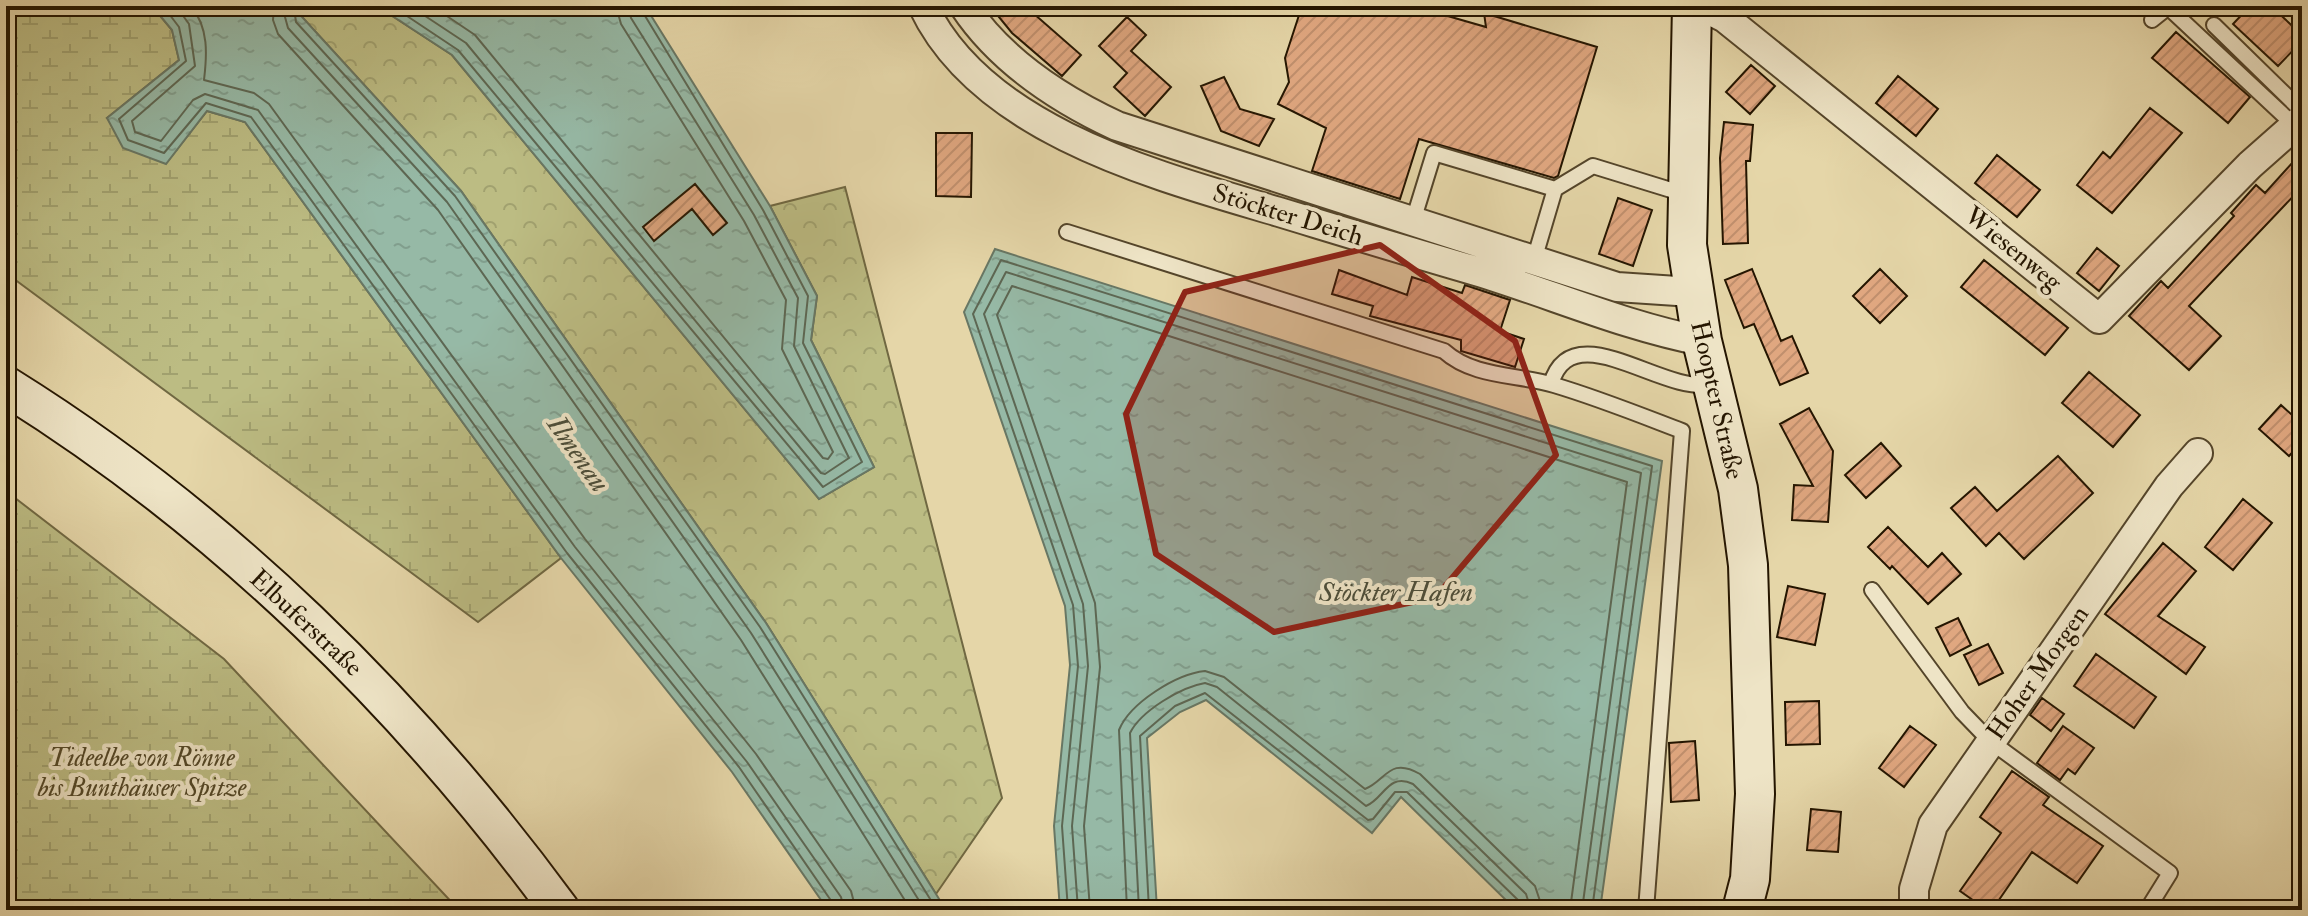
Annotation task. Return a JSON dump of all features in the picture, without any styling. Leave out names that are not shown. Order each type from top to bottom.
[{"type":"street","name":"Stöckter Deich","points":[[923,6],[948,49],[992,89],[1047,124],[1106,155],[1172,181],[1497,278],[1632,324],[1702,341]]},
{"type":"street","points":[[964,6],[989,37],[1015,61],[1088,113],[1154,138],[1617,287],[1692,292]]},
{"type":"street","name":"Hoopter Straße","points":[[1692,6],[1686,195],[1692,292],[1743,518],[1755,794],[1750,879],[1742,910]]},
{"type":"street","name":"Wiesenweg","points":[[1701,6],[1725,18],[2099,319],[2300,118]]},
{"type":"street","name":"Elbuferstraße","points":[[6,386],[84,437],[168,499],[308,622],[444,764],[560,910]]},
{"type":"street","name":"Hoher Morgen","points":[[1914,910],[1914,889],[1933,825],[2169,486],[2198,453]]},
{"type":"lane","points":[[2152,20],[2167,8],[2171,10],[2300,118]]},
{"type":"lane","points":[[2214,25],[2300,118]]},
{"type":"lane","points":[[1413,221],[1434,153],[1555,189]]},
{"type":"lane","points":[[1534,260],[1555,189],[1593,166],[1686,195]]},
{"type":"lane","points":[[1067,232],[1444,351],[1457,362],[1511,378],[1551,384],[1682,431],[1646,910]]},
{"type":"lane","points":[[1551,384],[1555,370],[1564,361],[1582,353],[1597,354],[1697,387],[1712,384]]},
{"type":"lane","points":[[1872,590],[1962,712],[1990,741],[2170,873],[2147,910]]},
{"type":"highlighted area","points":[[1380,245],[1515,341],[1556,455],[1436,597],[1274,632],[1156,554],[1126,414],[1185,292]]},
{"type":"green space","points":[[6,6],[152,6],[172,30],[179,60],[107,118],[166,163],[207,111],[245,122],[561,558],[478,622],[6,273]]},
{"type":"green space","points":[[310,6],[377,6],[452,55],[819,499],[874,467],[811,340],[817,296],[770,206],[845,187],[1002,798],[936,894],[766,623],[461,191],[302,17]]},
{"type":"green space","name":"Tideelbe von Rönne bis Bunthäuser Spitze","points":[[6,491],[224,659],[459,910],[6,910]]},
{"type":"water","name":"Ilmenau","points":[[152,6],[310,6],[302,17],[461,191],[766,623],[946,910],[828,910],[732,772],[561,558],[245,122],[207,111],[166,164],[123,148],[107,118],[179,60],[172,30]]},
{"type":"water","points":[[377,6],[645,6],[770,206],[817,296],[811,340],[874,467],[819,499],[452,55]]},
{"type":"water","name":"Stöckter Hafen","points":[[995,249],[1662,461],[1600,910],[1516,910],[1401,797],[1372,833],[1206,700],[1180,712],[1147,738],[1157,910],[1060,910],[1054,826],[1070,665],[1065,606],[964,312]]},
{"type":"building","points":[[990,6],[1025,6],[1081,55],[1062,76],[1012,33]]},
{"type":"building","points":[[1302,6],[1413,6],[1486,27],[1484,13],[1597,47],[1558,176],[1554,178],[1419,139],[1400,199],[1312,171],[1326,128],[1278,104],[1289,82],[1285,58]]},
{"type":"building","points":[[2250,6],[2271,6],[2302,35],[2302,41],[2278,66],[2233,24]]},
{"type":"building","points":[[1127,17],[1146,35],[1131,51],[1171,87],[1145,116],[1114,87],[1127,73],[1099,46]]},
{"type":"building","points":[[2176,32],[2250,97],[2228,123],[2152,58]]},
{"type":"building","points":[[1751,65],[1775,86],[1750,114],[1726,92]]},
{"type":"building","points":[[1898,76],[1938,109],[1916,136],[1876,103]]},
{"type":"building","points":[[1224,77],[1240,109],[1274,119],[1259,146],[1221,131],[1201,86]]},
{"type":"building","points":[[2150,108],[2182,133],[2112,213],[2077,185],[2103,152],[2110,158]]},
{"type":"building","points":[[1724,122],[1753,125],[1750,161],[1746,161],[1748,243],[1723,244],[1720,158]]},
{"type":"building","points":[[936,133],[972,133],[971,197],[936,196]]},
{"type":"building","points":[[2302,152],[2302,187],[2189,306],[2221,336],[2189,370],[2129,316],[2161,281],[2168,288],[2234,216],[2231,213],[2256,185],[2265,193]]},
{"type":"building","points":[[1997,155],[2040,190],[2017,217],[1975,183]]},
{"type":"building","points":[[695,184],[727,223],[713,235],[692,209],[654,241],[643,227]]},
{"type":"building","points":[[1618,198],[1652,210],[1633,266],[1599,254]]},
{"type":"building","points":[[2097,248],[2119,266],[2099,291],[2077,273]]},
{"type":"building","points":[[1984,260],[2068,328],[2045,355],[1961,287]]},
{"type":"building","points":[[1752,269],[1781,341],[1792,336],[1808,373],[1780,385],[1754,324],[1744,328],[1725,280]]},
{"type":"building","points":[[1880,269],[1907,296],[1880,323],[1853,296]]},
{"type":"building","points":[[1339,270],[1407,295],[1412,277],[1462,293],[1465,285],[1510,300],[1500,331],[1524,339],[1515,367],[1461,351],[1461,340],[1370,316],[1373,306],[1332,294]]},
{"type":"building","points":[[2089,372],[2140,415],[2113,447],[2062,403]]},
{"type":"building","points":[[2281,405],[2302,424],[2302,442],[2289,456],[2259,429]]},
{"type":"building","points":[[1809,408],[1833,451],[1828,522],[1792,520],[1794,485],[1813,486],[1780,424]]},
{"type":"building","points":[[1881,443],[1901,466],[1866,498],[1845,475]]},
{"type":"building","points":[[2058,456],[2093,493],[2024,559],[1999,533],[1986,546],[1951,508],[1975,487],[1997,511]]},
{"type":"building","points":[[2243,499],[2272,523],[2233,570],[2205,547]]},
{"type":"building","points":[[1888,527],[1928,567],[1942,553],[1961,574],[1928,604],[1892,566],[1890,569],[1868,547]]},
{"type":"building","points":[[2163,543],[2196,571],[2158,616],[2205,647],[2186,674],[2105,614]]},
{"type":"building","points":[[1788,586],[1825,594],[1815,645],[1777,637]]},
{"type":"building","points":[[1958,618],[1971,645],[1950,656],[1936,628]]},
{"type":"building","points":[[1988,644],[2003,673],[1979,685],[1964,655]]},
{"type":"building","points":[[2096,654],[2156,697],[2134,728],[2074,686]]},
{"type":"building","points":[[2042,698],[2064,714],[2051,731],[2030,715]]},
{"type":"building","points":[[1819,701],[1820,744],[1786,745],[1785,702]]},
{"type":"building","points":[[1910,726],[1936,745],[1904,787],[1879,768]]},
{"type":"building","points":[[2063,726],[2094,748],[2075,774],[2068,769],[2060,780],[2037,763]]},
{"type":"building","points":[[1695,741],[1699,800],[1671,802],[1669,743]]},
{"type":"building","points":[[2012,771],[2049,797],[2043,805],[2103,846],[2077,883],[2032,852],[1992,910],[1987,910],[1960,891],[2001,833],[1980,817]]},
{"type":"building","points":[[1811,809],[1841,812],[1838,852],[1807,850]]}]
